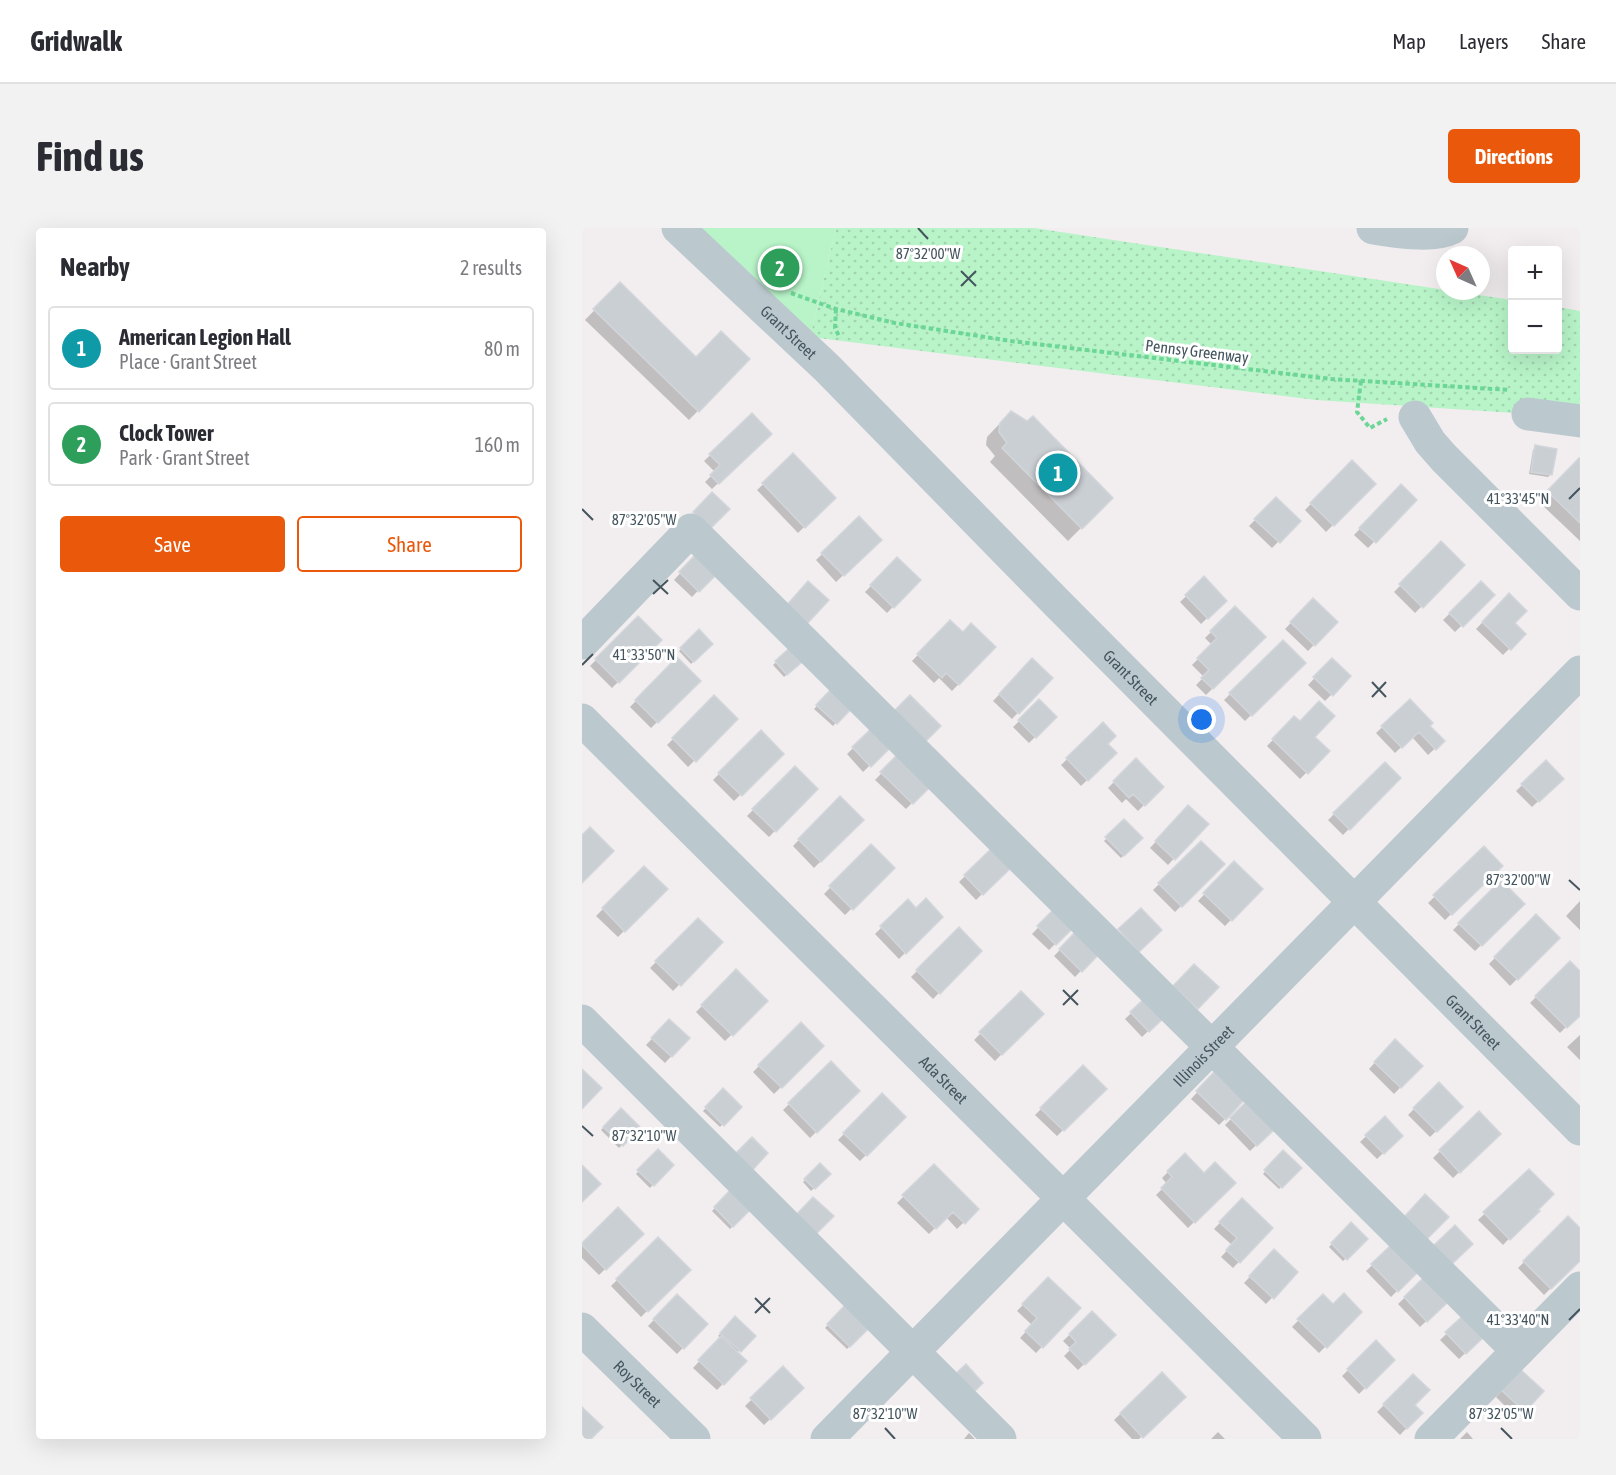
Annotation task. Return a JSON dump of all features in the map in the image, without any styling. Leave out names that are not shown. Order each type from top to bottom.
[{"type":"street","name":"Grant Street","points":[[678,228],[827,368],[1580,1129]]},
{"type":"street","points":[[1373,228],[1421,233],[1448,231],[1452,228]]},
{"type":"street","points":[[1519,402],[1580,420]]},
{"type":"street","points":[[1416,417],[1430,442],[1444,458],[1580,594]]},
{"type":"street","points":[[582,643],[691,530],[1518,1351]]},
{"type":"street","name":"Illinois Street","points":[[827,1439],[1580,672]]},
{"type":"street","name":"Ada Street","points":[[582,720],[1305,1439]]},
{"type":"street","points":[[582,1021],[1000,1439]]},
{"type":"street","points":[[1431,1439],[1580,1288]]},
{"type":"street","name":"Roy Street","points":[[582,1329],[694,1439]]},
{"type":"path","name":"Pennsy Greenway","points":[[814,302],[896,323],[1011,341],[1361,381],[1519,402]]},
{"type":"path","points":[[1361,381],[1357,412],[1370,428],[1393,415],[1416,417]]},
{"type":"green space","points":[[687,228],[836,228],[810,337]]},
{"type":"green space","points":[[836,228],[1034,228],[1436,289],[1436,300],[1490,300],[1490,297],[1508,299],[1508,354],[1562,354],[1562,308],[1580,311],[1580,421],[1528,414],[1316,400],[810,337]]},
{"type":"building","points":[[620,282],[696,357],[721,331],[750,359],[699,412],[593,309]]},
{"type":"building","points":[[1011,411],[1027,421],[1033,416],[1113,498],[1082,529],[1002,448],[1007,443],[999,432],[1000,423]]},
{"type":"building","points":[[752,413],[772,434],[719,484],[710,475],[720,465],[709,454]]},
{"type":"building","points":[[1535,445],[1557,449],[1552,475],[1531,472]]},
{"type":"building","points":[[793,453],[836,498],[805,528],[762,483]]},
{"type":"building","points":[[1580,458],[1580,523],[1547,491]]},
{"type":"building","points":[[1352,460],[1376,484],[1334,526],[1310,503]]},
{"type":"building","points":[[1401,484],[1417,500],[1376,543],[1359,528]]},
{"type":"building","points":[[712,492],[730,509],[710,529],[693,512]]},
{"type":"building","points":[[1276,497],[1301,521],[1280,543],[1254,519]]},
{"type":"building","points":[[859,516],[882,540],[844,576],[821,553]]},
{"type":"building","points":[[1441,541],[1465,565],[1423,608],[1399,584]]},
{"type":"building","points":[[696,554],[717,574],[699,592],[679,572]]},
{"type":"building","points":[[897,557],[921,580],[894,608],[870,585]]},
{"type":"building","points":[[1204,576],[1227,601],[1208,619],[1185,595]]},
{"type":"building","points":[[808,581],[829,600],[806,625],[786,606]]},
{"type":"building","points":[[1481,581],[1495,595],[1463,627],[1449,613]]},
{"type":"building","points":[[1509,593],[1527,611],[1515,623],[1526,634],[1511,650],[1482,622]]},
{"type":"building","points":[[1313,598],[1338,622],[1315,646],[1290,622]]},
{"type":"building","points":[[1235,606],[1266,637],[1213,689],[1201,678],[1209,670],[1197,658],[1217,638],[1210,631]]},
{"type":"building","points":[[638,616],[662,640],[619,683],[595,659]]},
{"type":"building","points":[[950,620],[963,632],[971,623],[996,647],[959,685],[946,673],[942,678],[917,654]]},
{"type":"building","points":[[699,629],[713,644],[694,662],[680,648]]},
{"type":"building","points":[[1283,640],[1306,663],[1252,716],[1229,693]]},
{"type":"building","points":[[795,643],[808,657],[787,675],[775,661]]},
{"type":"building","points":[[677,657],[701,681],[658,723],[635,700]]},
{"type":"building","points":[[1032,658],[1053,678],[1019,714],[999,694]]},
{"type":"building","points":[[1332,658],[1351,676],[1333,696],[1313,677]]},
{"type":"building","points":[[833,687],[854,706],[837,724],[816,705]]},
{"type":"building","points":[[714,695],[738,719],[696,762],[672,738]]},
{"type":"building","points":[[910,695],[941,726],[921,746],[890,715]]},
{"type":"building","points":[[1039,699],[1057,717],[1036,738],[1018,720]]},
{"type":"building","points":[[1410,699],[1433,723],[1430,726],[1445,741],[1436,750],[1419,732],[1402,748],[1381,726]]},
{"type":"building","points":[[1319,701],[1335,716],[1315,737],[1330,751],[1308,774],[1272,739],[1294,716],[1300,721]]},
{"type":"building","points":[[1103,722],[1116,736],[1108,744],[1117,753],[1088,781],[1066,758]]},
{"type":"building","points":[[874,726],[892,746],[871,767],[852,747]]},
{"type":"building","points":[[761,730],[784,754],[742,796],[718,773]]},
{"type":"building","points":[[901,751],[934,783],[913,804],[880,772]]},
{"type":"building","points":[[1136,758],[1164,787],[1145,806],[1133,794],[1129,798],[1113,781]]},
{"type":"building","points":[[1546,760],[1564,779],[1539,802],[1521,784]]},
{"type":"building","points":[[1385,762],[1401,778],[1350,830],[1333,813]]},
{"type":"building","points":[[795,766],[818,789],[776,832],[752,809]]},
{"type":"building","points":[[840,796],[864,820],[821,862],[798,839]]},
{"type":"building","points":[[1188,805],[1209,824],[1175,860],[1155,841]]},
{"type":"building","points":[[1124,819],[1143,838],[1124,856],[1105,837]]},
{"type":"building","points":[[590,827],[614,851],[582,883],[582,835]]},
{"type":"building","points":[[1201,841],[1225,864],[1182,907],[1158,883]]},
{"type":"building","points":[[871,844],[895,868],[853,910],[829,886]]},
{"type":"building","points":[[996,844],[1015,864],[983,895],[964,875]]},
{"type":"building","points":[[1484,846],[1503,866],[1452,915],[1433,895]]},
{"type":"building","points":[[1234,861],[1263,889],[1232,921],[1203,893]]},
{"type":"building","points":[[644,866],[668,889],[625,932],[602,908]]},
{"type":"building","points":[[1501,880],[1525,904],[1482,946],[1458,923]]},
{"type":"building","points":[[926,898],[943,917],[906,954],[880,926],[908,899],[916,908]]},
{"type":"building","points":[[1057,906],[1076,925],[1056,945],[1037,926]]},
{"type":"building","points":[[1141,908],[1162,930],[1139,952],[1118,929]]},
{"type":"building","points":[[1536,914],[1560,938],[1518,980],[1494,957]]},
{"type":"building","points":[[698,918],[723,942],[681,986],[655,961]]},
{"type":"building","points":[[959,927],[982,951],[940,994],[916,970]]},
{"type":"building","points":[[1079,928],[1102,951],[1082,972],[1059,949]]},
{"type":"building","points":[[1570,961],[1580,971],[1580,1016],[1567,1028],[1535,996]]},
{"type":"building","points":[[1194,964],[1219,987],[1198,1009],[1173,986]]},
{"type":"building","points":[[736,969],[768,1001],[733,1036],[701,1005]]},
{"type":"building","points":[[1021,991],[1044,1014],[1002,1055],[979,1032]]},
{"type":"building","points":[[1149,994],[1168,1014],[1149,1032],[1130,1012]]},
{"type":"building","points":[[669,1019],[690,1038],[672,1057],[651,1038]]},
{"type":"building","points":[[801,1022],[824,1046],[782,1088],[758,1065]]},
{"type":"building","points":[[1395,1039],[1423,1066],[1401,1088],[1374,1062]]},
{"type":"building","points":[[831,1061],[860,1091],[817,1133],[788,1103]]},
{"type":"building","points":[[1083,1065],[1107,1089],[1064,1131],[1040,1108]]},
{"type":"building","points":[[582,1069],[602,1088],[582,1109]]},
{"type":"building","points":[[1214,1072],[1244,1100],[1226,1120],[1196,1091]]},
{"type":"building","points":[[1439,1082],[1463,1107],[1437,1132],[1413,1108]]},
{"type":"building","points":[[723,1088],[742,1107],[724,1126],[705,1107]]},
{"type":"building","points":[[882,1093],[906,1117],[867,1156],[843,1133]]},
{"type":"building","points":[[1247,1101],[1274,1130],[1257,1146],[1230,1118]]},
{"type":"building","points":[[621,1108],[641,1128],[623,1146],[603,1127]]},
{"type":"building","points":[[1479,1111],[1501,1134],[1460,1173],[1439,1150]]},
{"type":"building","points":[[1385,1116],[1403,1136],[1384,1154],[1365,1135]]},
{"type":"building","points":[[752,1137],[768,1153],[750,1173],[732,1157]]},
{"type":"building","points":[[658,1149],[674,1165],[654,1186],[637,1170]]},
{"type":"building","points":[[1283,1150],[1302,1168],[1282,1188],[1264,1170]]},
{"type":"building","points":[[1185,1153],[1204,1173],[1215,1162],[1236,1183],[1195,1223],[1161,1188],[1172,1177],[1167,1171]]},
{"type":"building","points":[[820,1163],[831,1174],[815,1189],[804,1179]]},
{"type":"building","points":[[934,1164],[979,1209],[965,1224],[953,1212],[936,1229],[902,1195]]},
{"type":"building","points":[[582,1165],[601,1184],[582,1202]]},
{"type":"building","points":[[1529,1169],[1554,1194],[1510,1240],[1483,1212]]},
{"type":"building","points":[[734,1186],[754,1206],[733,1227],[714,1207]]},
{"type":"building","points":[[1425,1194],[1449,1217],[1427,1239],[1404,1217]]},
{"type":"building","points":[[813,1197],[834,1216],[813,1237],[793,1218]]},
{"type":"building","points":[[1242,1198],[1273,1228],[1240,1263],[1226,1250],[1237,1238],[1219,1222]]},
{"type":"building","points":[[618,1207],[644,1234],[606,1270],[582,1243]]},
{"type":"building","points":[[1568,1216],[1580,1228],[1580,1261],[1551,1289],[1523,1261]]},
{"type":"building","points":[[1351,1222],[1368,1239],[1347,1260],[1331,1243]]},
{"type":"building","points":[[1455,1225],[1473,1244],[1450,1266],[1432,1247]]},
{"type":"building","points":[[658,1237],[691,1270],[648,1312],[616,1279]]},
{"type":"building","points":[[1391,1245],[1417,1273],[1398,1292],[1371,1264]]},
{"type":"building","points":[[1274,1249],[1298,1272],[1274,1299],[1249,1276]]},
{"type":"building","points":[[1048,1277],[1081,1308],[1043,1348],[1025,1331],[1037,1318],[1022,1304]]},
{"type":"building","points":[[1423,1278],[1447,1303],[1427,1322],[1404,1297]]},
{"type":"building","points":[[1344,1293],[1362,1312],[1327,1348],[1297,1319],[1323,1294],[1333,1304]]},
{"type":"building","points":[[677,1294],[708,1324],[684,1349],[653,1319]]},
{"type":"building","points":[[847,1303],[871,1326],[850,1347],[827,1324]]},
{"type":"building","points":[[1092,1311],[1116,1335],[1085,1365],[1069,1349],[1076,1342],[1069,1334]]},
{"type":"building","points":[[1467,1312],[1487,1334],[1466,1354],[1445,1332]]},
{"type":"building","points":[[735,1316],[756,1336],[741,1352],[720,1333]]},
{"type":"building","points":[[721,1336],[747,1361],[724,1385],[698,1360]]},
{"type":"building","points":[[1376,1340],[1395,1360],[1366,1389],[1347,1369]]},
{"type":"building","points":[[966,1364],[983,1383],[970,1396],[952,1377]]},
{"type":"building","points":[[783,1366],[804,1388],[771,1420],[750,1398]]},
{"type":"building","points":[[1520,1369],[1544,1391],[1525,1412],[1501,1390]]},
{"type":"building","points":[[1162,1372],[1186,1397],[1143,1438],[1120,1413]]},
{"type":"building","points":[[1413,1374],[1430,1390],[1415,1405],[1423,1413],[1407,1429],[1383,1404]]},
{"type":"building","points":[[582,1407],[603,1427],[591,1439],[582,1439]]},
{"type":"place","name":"Clock Tower","points":[[780,268]]},
{"type":"place","name":"American Legion Hall","points":[[1058,473]]}]
